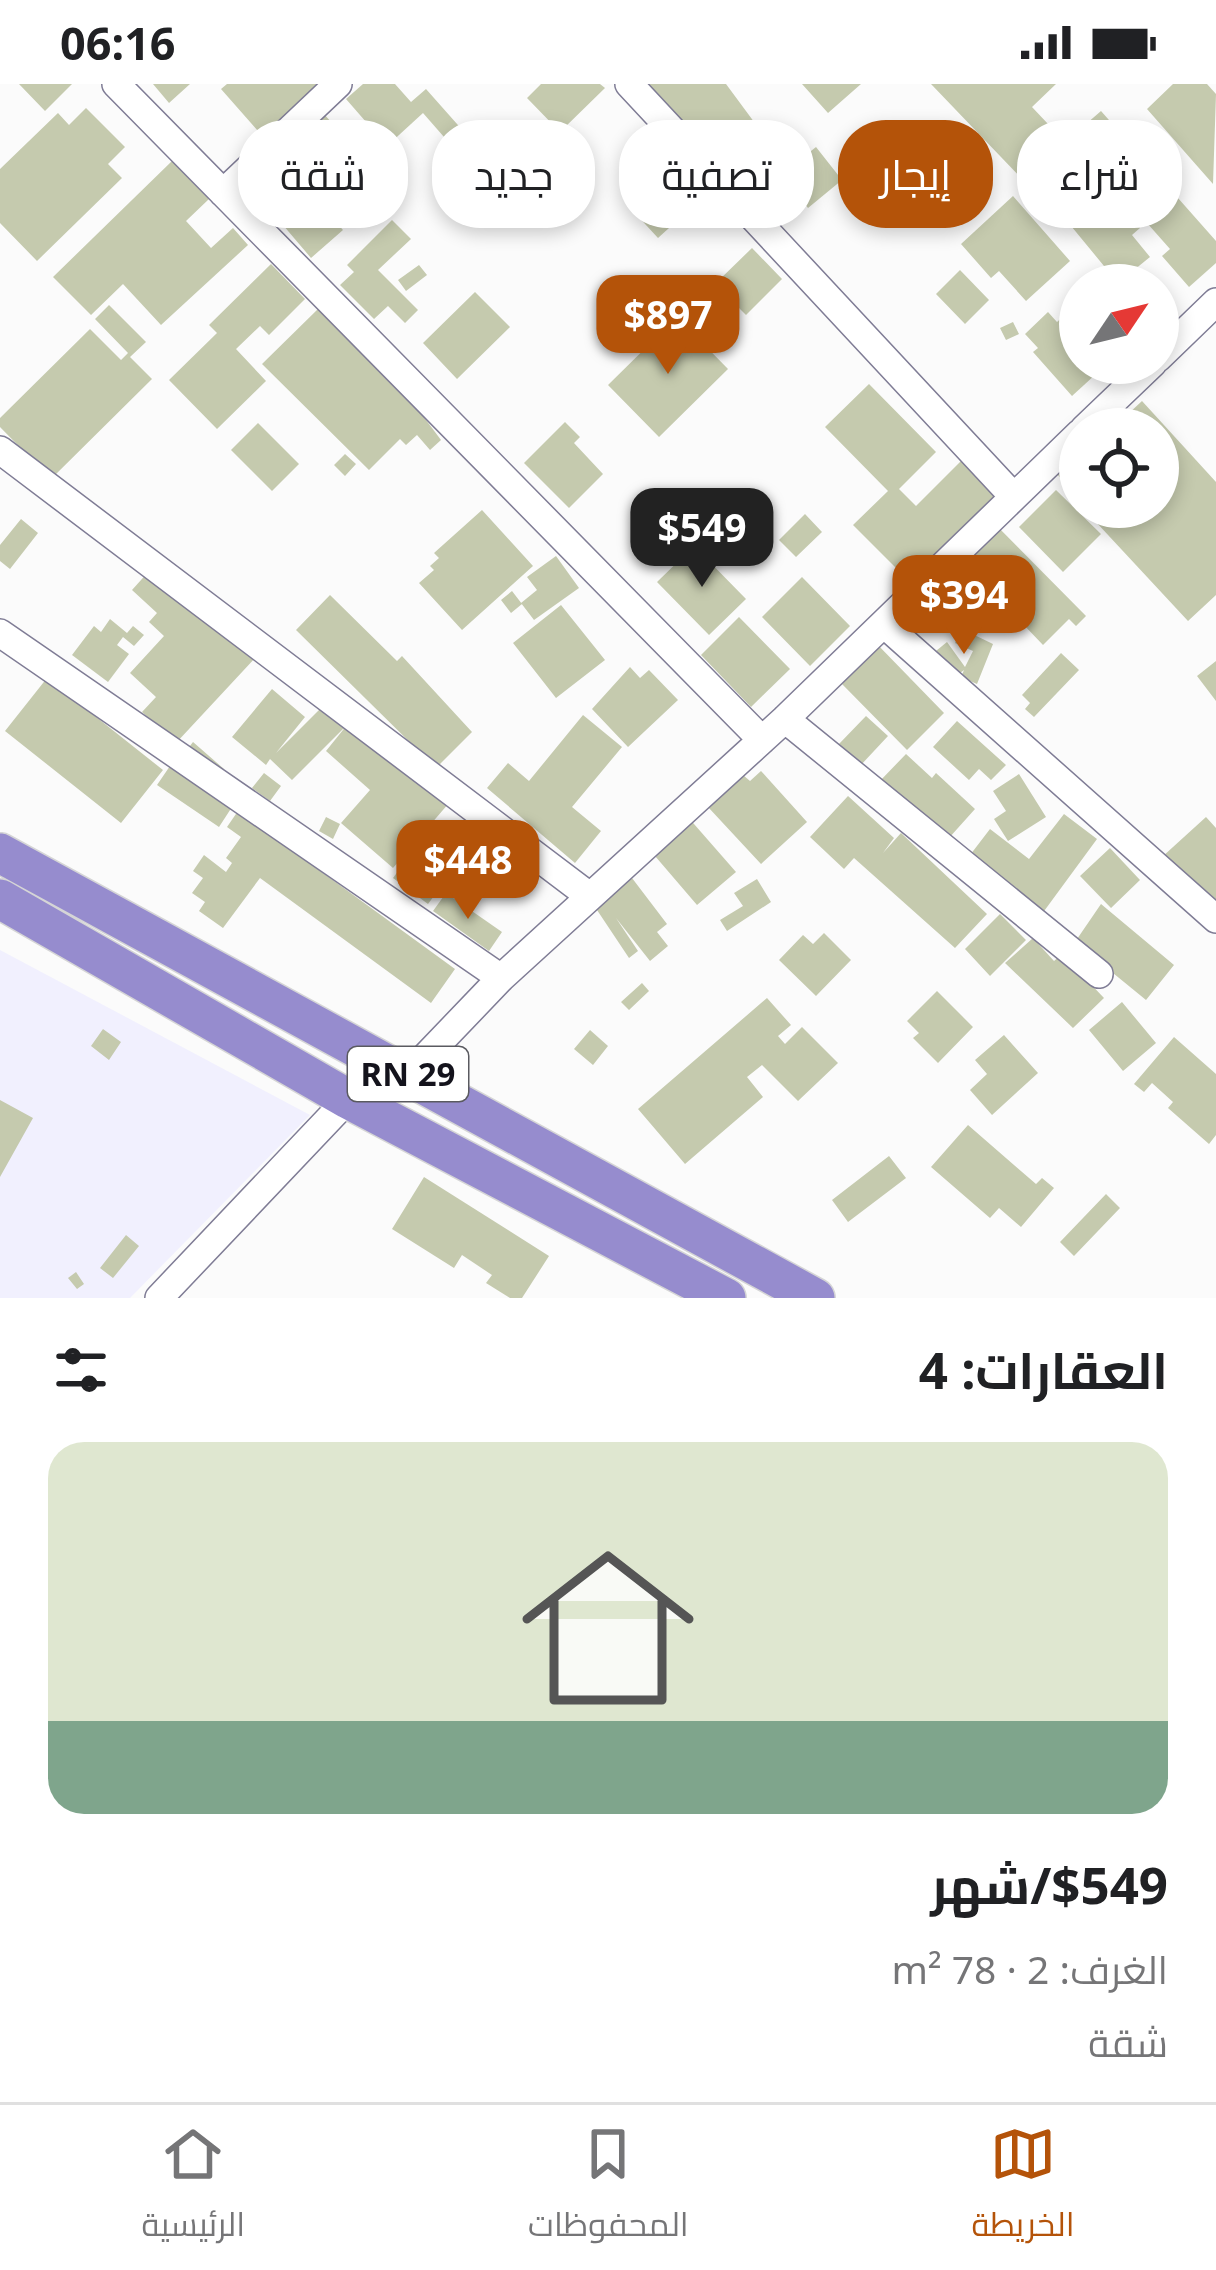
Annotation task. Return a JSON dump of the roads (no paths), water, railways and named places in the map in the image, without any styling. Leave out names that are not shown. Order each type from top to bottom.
[{"type":"highway","name":"RN 29","points":[[0,853],[814,1298]]},
{"type":"highway","points":[[0,899],[348,1099],[726,1298]]},
{"type":"street","points":[[116,84],[763,740]]},
{"type":"street","points":[[223,193],[338,84]]},
{"type":"street","points":[[629,84],[1014,496]]},
{"type":"street","points":[[1179,338],[1216,302]]},
{"type":"street","points":[[1106,408],[1131,384]]},
{"type":"street","points":[[0,450],[588,895]]},
{"type":"street","points":[[409,1074],[501,978],[763,740],[1059,453]]},
{"type":"street","points":[[884,624],[1216,919]]},
{"type":"street","points":[[0,633],[501,978]]},
{"type":"street","points":[[785,719],[1099,974]]},
{"type":"street","points":[[158,1298],[348,1099]]}]
